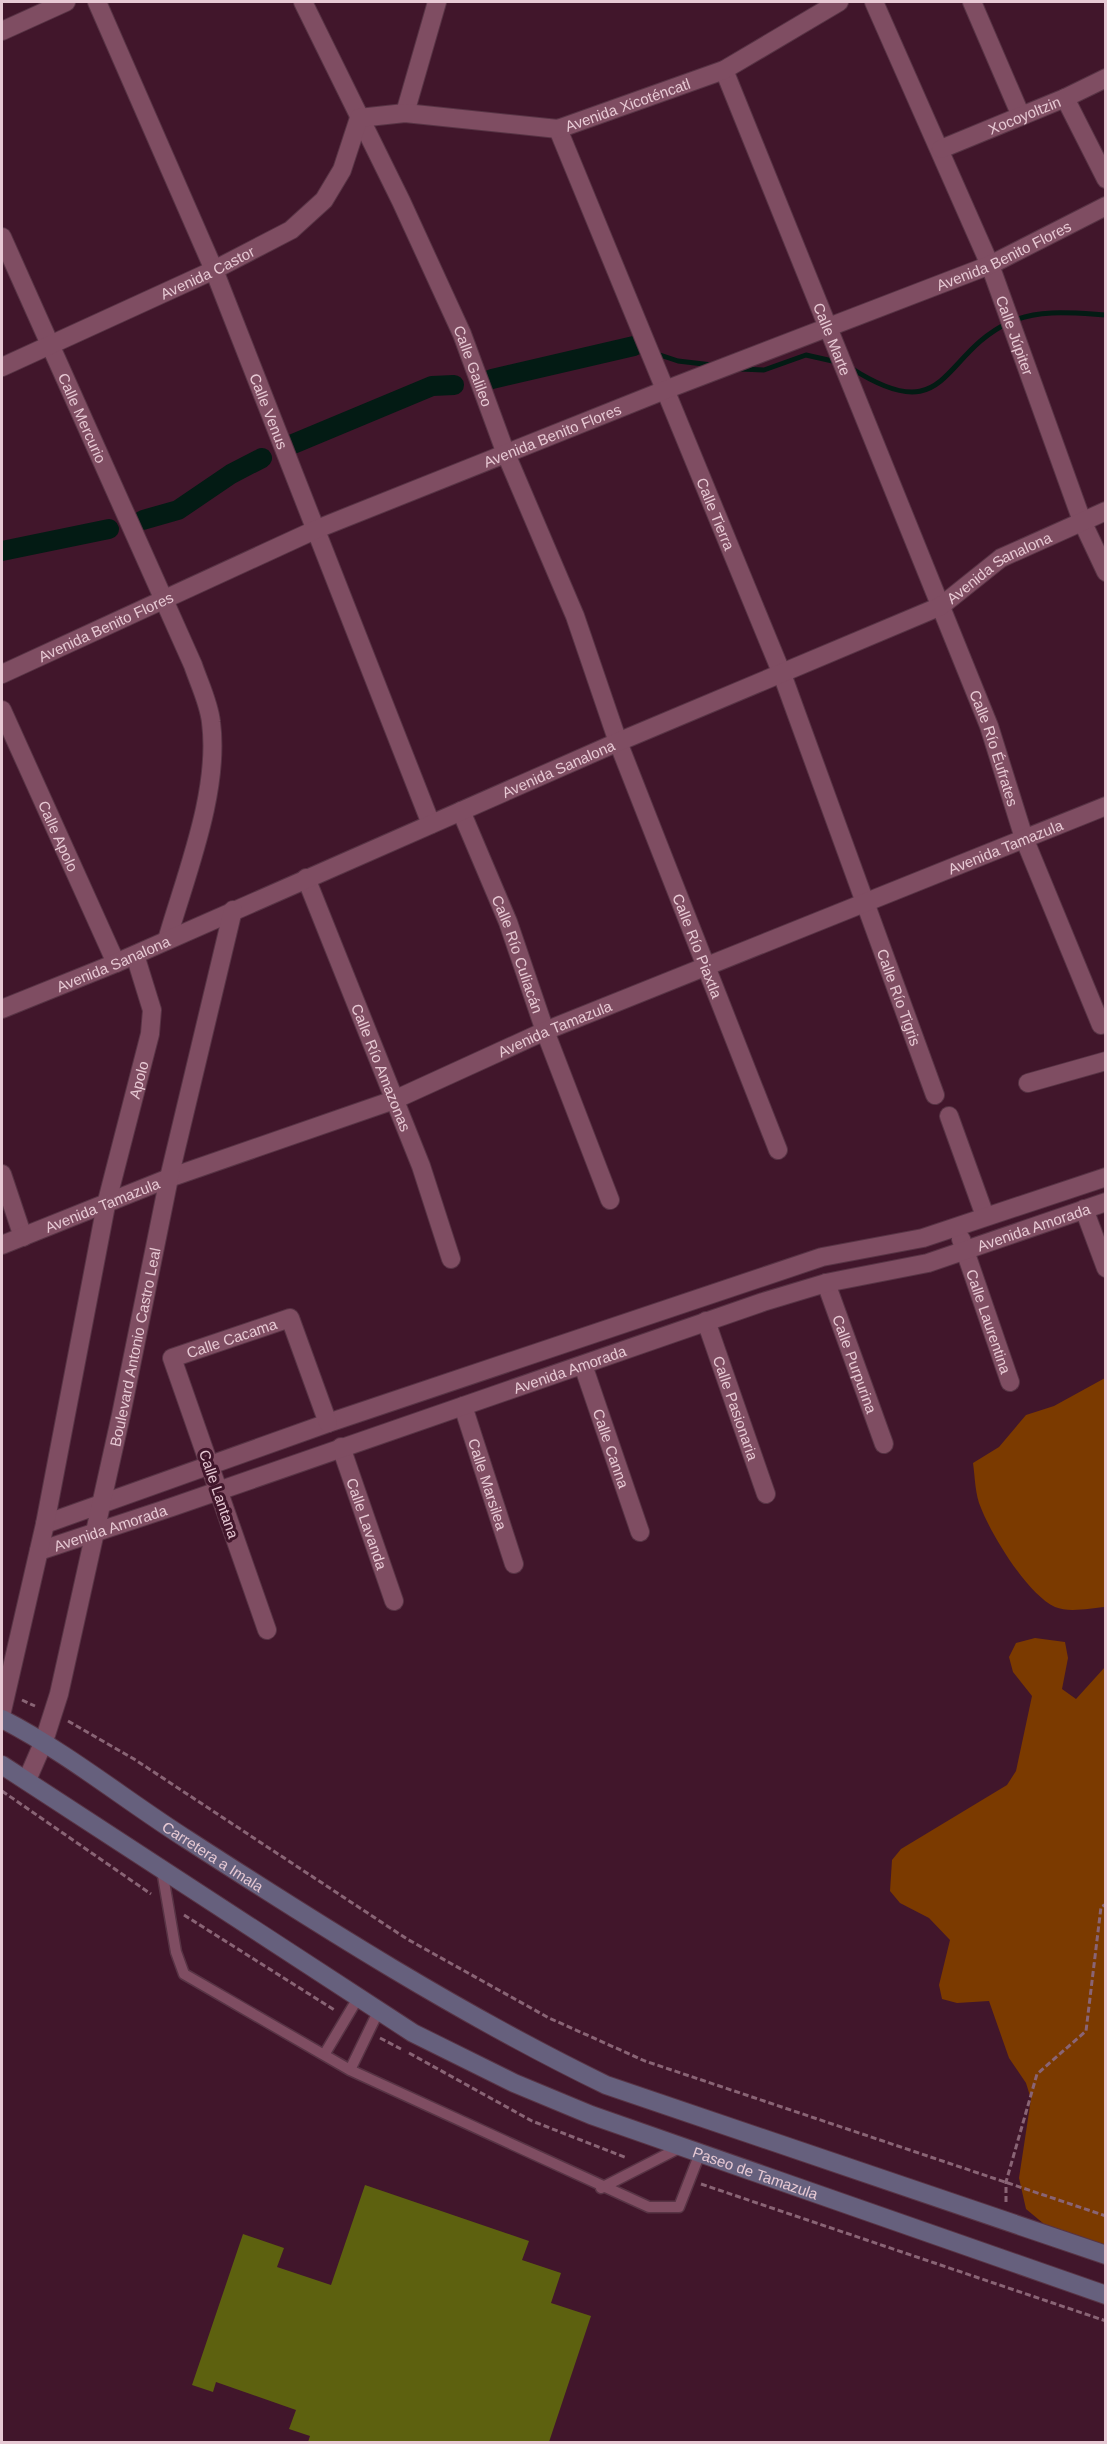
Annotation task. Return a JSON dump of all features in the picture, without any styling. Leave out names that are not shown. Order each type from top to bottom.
[{"type":"main road","name":"Carretera a Imala","points":[[2,1719],[44,1741],[182,1836],[428,1992],[531,2049],[606,2085],[1006,2221]]},
{"type":"main road","points":[[2,1765],[379,2010]]},
{"type":"main road","name":"Paseo de Tamazula","points":[[379,2010],[413,2033],[525,2088],[591,2115],[1106,2295]]},
{"type":"main road","points":[[1006,2221],[1106,2255]]},
{"type":"street","points":[[2,31],[66,2]]},
{"type":"street","name":"Calle Venus","points":[[97,2],[214,270],[318,529],[431,824]]},
{"type":"street","name":"Calle Galileo","points":[[303,2],[462,334],[506,454],[575,616],[618,742]]},
{"type":"street","points":[[405,113],[437,2]]},
{"type":"street","name":"Avenida Xicoténcatl","points":[[359,118],[405,113],[558,129],[724,70],[839,2]]},
{"type":"street","name":"Calle Júpiter","points":[[874,2],[941,149],[990,265],[1082,521],[1106,572]]},
{"type":"street","points":[[972,2],[1021,117]]},
{"type":"street","name":"Calle Marte","points":[[724,70],[941,606]]},
{"type":"street","name":"Xocoyoltzin","points":[[941,149],[1021,117],[1106,78]]},
{"type":"street","points":[[1065,98],[1106,179]]},
{"type":"street","name":"Avenida Castor","points":[[2,367],[214,270],[291,230],[324,200],[342,170],[359,118]]},
{"type":"street","name":"Calle Tierra","points":[[558,129],[782,674],[865,901]]},
{"type":"street","name":"Avenida Benito Flores","points":[[2,674],[163,597],[318,529],[665,390],[990,265],[1106,206]]},
{"type":"street","name":"Calle Mercurio","points":[[2,237],[193,665],[212,721],[209,782],[200,824],[167,940]]},
{"type":"street","name":"Avenida Sanalona","points":[[2,1009],[135,955],[618,742],[941,606],[1000,558],[1106,511]]},
{"type":"street","name":"Calle Río Éufrates","points":[[941,606],[989,726],[1024,838],[1101,1025]]},
{"type":"street","name":"Calle Apolo","points":[[2,710],[116,963]]},
{"type":"street","name":"Calle Río Piaxtla","points":[[618,742],[778,1150]]},
{"type":"street","name":"Avenida Tamazula","points":[[2,1245],[106,1205],[168,1178],[394,1100],[545,1031],[1106,806]]},
{"type":"street","name":"Calle Río Culiacán","points":[[461,811],[508,922],[545,1031],[610,1200]]},
{"type":"street","name":"Calle Río Amazonas","points":[[306,878],[421,1166],[451,1259]]},
{"type":"street","name":"Calle Río Tigris","points":[[865,901],[935,1095]]},
{"type":"street","name":"Boulevard Antonio Castro Leal","points":[[27,1780],[53,1713],[96,1533],[168,1178],[233,910]]},
{"type":"street","name":"Apolo","points":[[106,1205],[150,1034],[152,1010],[135,955]]},
{"type":"street","points":[[1028,1083],[1106,1060]]},
{"type":"street","points":[[949,1116],[985,1216]]},
{"type":"street","points":[[2,1174],[23,1237]]},
{"type":"street","name":"Avenida Amorada","points":[[45,1524],[328,1423],[822,1257],[923,1238],[1106,1177]]},
{"type":"street","name":"Avenida Amorada","points":[[39,1551],[706,1321],[826,1283],[928,1263],[1106,1202]]},
{"type":"street","points":[[3,1702],[45,1524],[106,1205]]},
{"type":"street","points":[[1084,1209],[1106,1268]]},
{"type":"street","name":"Calle Laurentina","points":[[957,1226],[1010,1382]]},
{"type":"street","name":"Calle Purpurina","points":[[826,1283],[884,1444]]},
{"type":"street","points":[[654,1313],[663,1336]]},
{"type":"street","name":"Calle Cacama","points":[[172,1358],[290,1318],[328,1423]]},
{"type":"street","name":"Calle Pasionaria","points":[[706,1321],[766,1494]]},
{"type":"street","name":"Calle Lantana","points":[[172,1358],[267,1630]]},
{"type":"street","name":"Calle Canna","points":[[583,1365],[640,1532]]},
{"type":"street","name":"Calle Marsilea","points":[[462,1406],[514,1564]]},
{"type":"street","name":"Calle Lavanda","points":[[341,1447],[394,1600]]},
{"type":"street","points":[[165,1483],[172,1507]]},
{"type":"lane","points":[[162,1870],[176,1952],[184,1974],[350,2070],[601,2188],[649,2207],[679,2207],[700,2153]]},
{"type":"lane","points":[[324,2055],[358,1998]]},
{"type":"lane","points":[[350,2070],[379,2010]]},
{"type":"lane","points":[[601,2188],[682,2146]]},
{"type":"path","points":[[3,1702],[53,1713],[134,1759],[407,1939],[549,2018],[645,2061],[1106,2216]]},
{"type":"path","points":[[1006,2221],[1006,2182],[1037,2074],[1086,2031],[1101,1906],[1106,1904]]},
{"type":"shaded area","points":[[1105,1378],[1105,1607],[1061,1609],[1045,1600],[1034,1590],[1002,1548],[979,1503],[973,1463],[999,1447],[1026,1415],[1054,1406]]},
{"type":"shaded area","points":[[1035,1638],[1065,1642],[1068,1658],[1062,1689],[1076,1699],[1105,1667],[1105,2256],[1044,2224],[1026,2209],[1019,2178],[1031,2099],[1026,2083],[1009,2058],[989,2001],[957,2003],[942,1999],[939,1985],[950,1940],[929,1918],[900,1903],[890,1891],[892,1860],[901,1849],[1007,1785],[1016,1771],[1032,1696],[1013,1672],[1009,1657],[1016,1643]]},
{"type":"building","points":[[365,2185],[529,2241],[522,2260],[561,2273],[551,2303],[591,2316],[549,2442],[308,2442],[310,2436],[289,2429],[296,2410],[216,2382],[213,2392],[192,2385],[243,2234],[284,2248],[277,2267],[331,2285]]},
{"type":"waterway","points":[[851,368],[883,385],[907,392],[926,390],[941,381],[987,336],[1010,322],[1045,314],[1106,315]]},
{"type":"waterway","points":[[492,379],[634,346]]},
{"type":"waterway","points":[[654,353],[678,361],[712,365]]},
{"type":"waterway","points":[[740,369],[764,370],[806,355],[837,362]]},
{"type":"waterway","points":[[293,444],[432,386],[454,385]]},
{"type":"waterway","points":[[143,520],[178,510],[231,474],[262,458]]},
{"type":"waterway","points":[[2,551],[109,529]]}]
